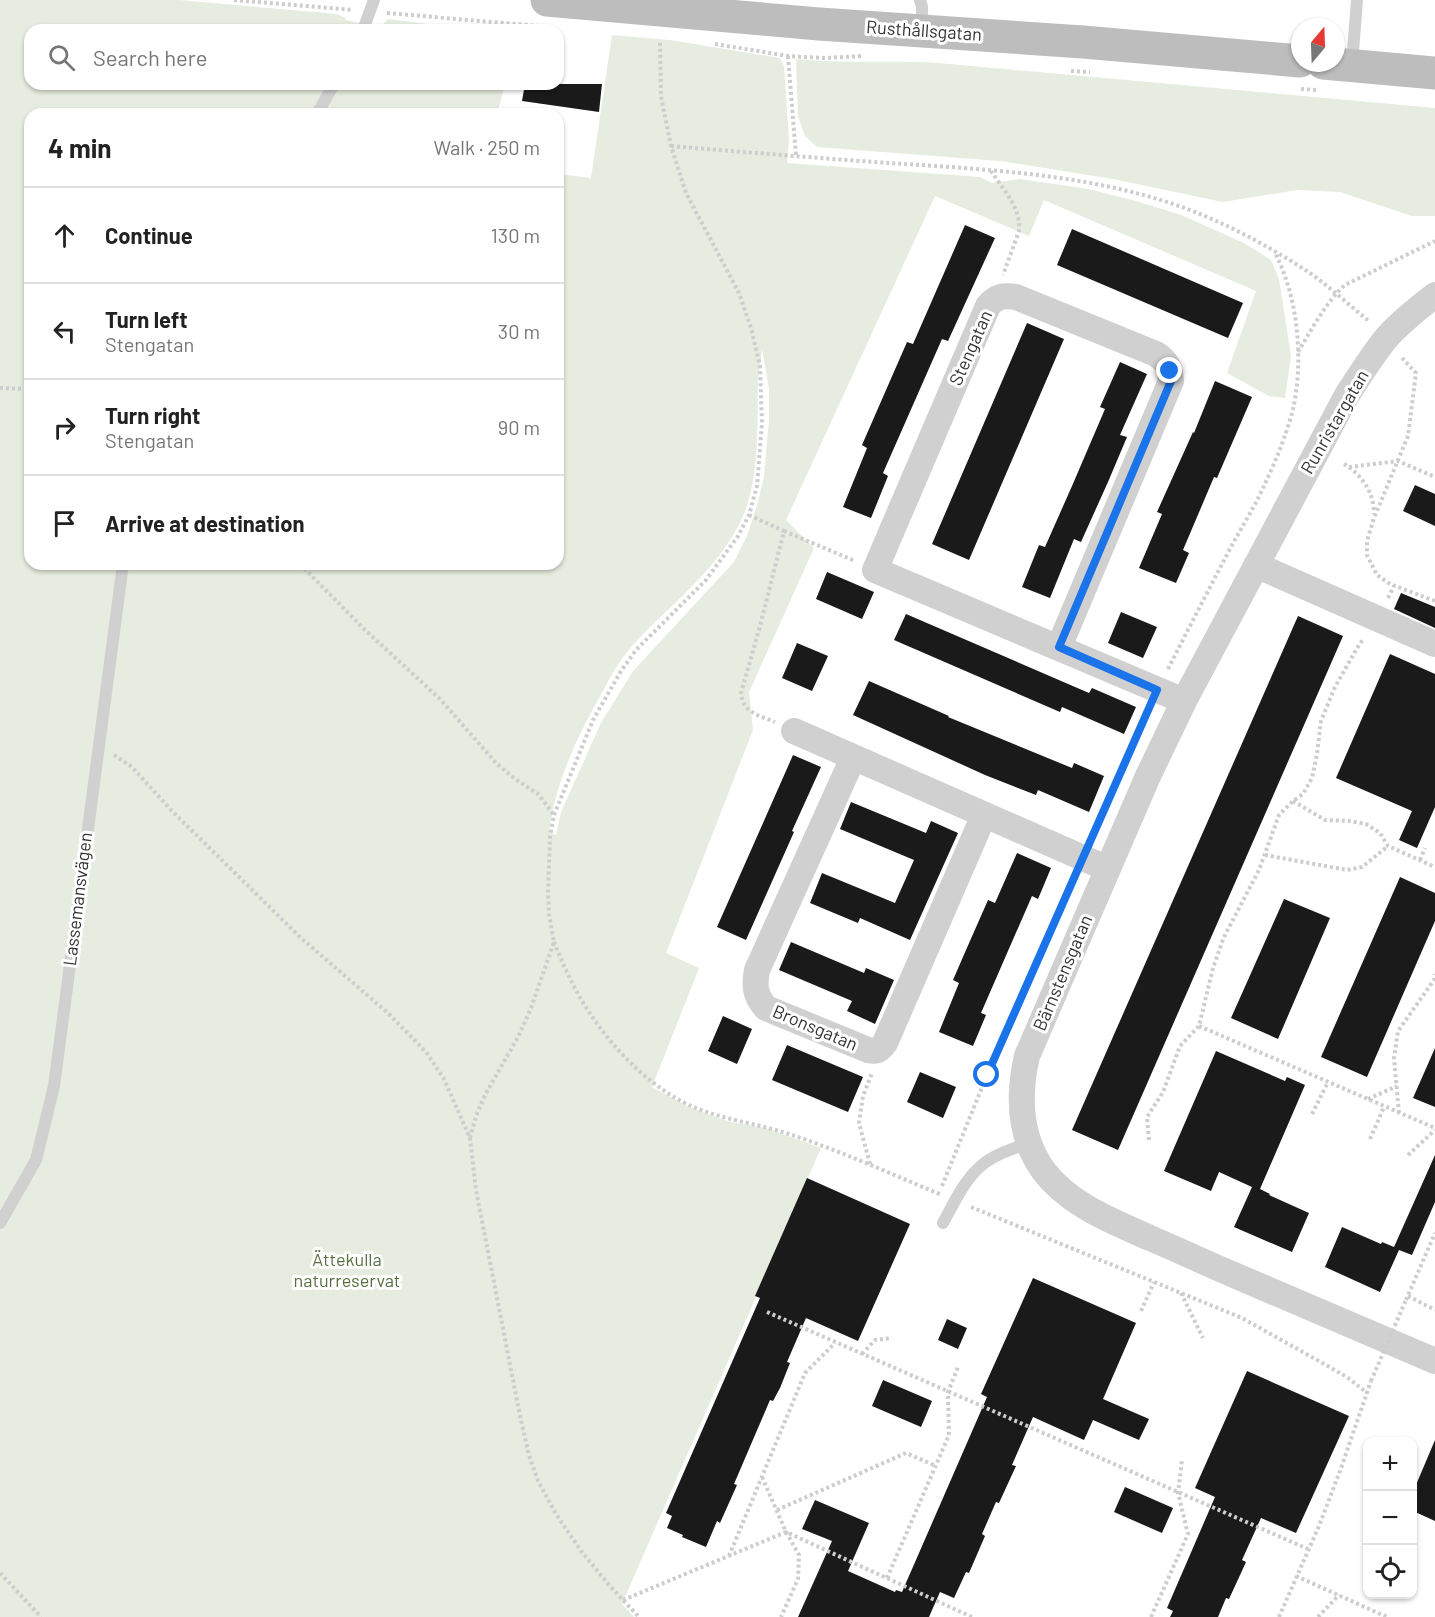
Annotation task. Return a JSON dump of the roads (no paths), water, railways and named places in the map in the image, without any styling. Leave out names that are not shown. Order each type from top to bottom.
[{"type":"main road","name":"Rusthållsgatan","points":[[547,0],[921,16],[1083,42],[1291,60]]},
{"type":"main road","points":[[1345,65],[1435,73]]},
{"type":"street","name":"Runristargatan","points":[[1256,565],[1337,413],[1367,365],[1388,336],[1412,312],[1435,295]]},
{"type":"street","name":"Stengatan","points":[[999,297],[1016,297],[1156,354],[1164,359],[1170,371],[1171,381],[1059,647],[875,570],[988,306],[999,297]]},
{"type":"street","points":[[1256,565],[1435,644]]},
{"type":"street","name":"Bärnstensgatan","points":[[1256,565],[1184,701],[1148,776],[1027,1056],[1021,1104],[1023,1122],[1029,1143],[1044,1171],[1057,1185],[1101,1216],[1435,1361]]},
{"type":"street","points":[[1059,647],[1184,701]]},
{"type":"street","points":[[795,731],[1108,869]]},
{"type":"street","name":"Bronsgatan","points":[[853,758],[757,970],[755,991],[766,1008],[868,1050],[874,1052],[880,1050],[984,814]]},
{"type":"lane","points":[[365,24],[374,0]]},
{"type":"lane","points":[[1345,38],[1357,0]]},
{"type":"lane","points":[[320,108],[331,90]]},
{"type":"lane","name":"Lassemansvägen","points":[[0,1223],[36,1160],[54,1086],[122,570]]},
{"type":"lane","points":[[943,1223],[968,1179],[983,1164],[1000,1154],[1029,1143]]},
{"type":"park label","name":"Ättekulla naturreservat","points":[[347,1270]]}]
